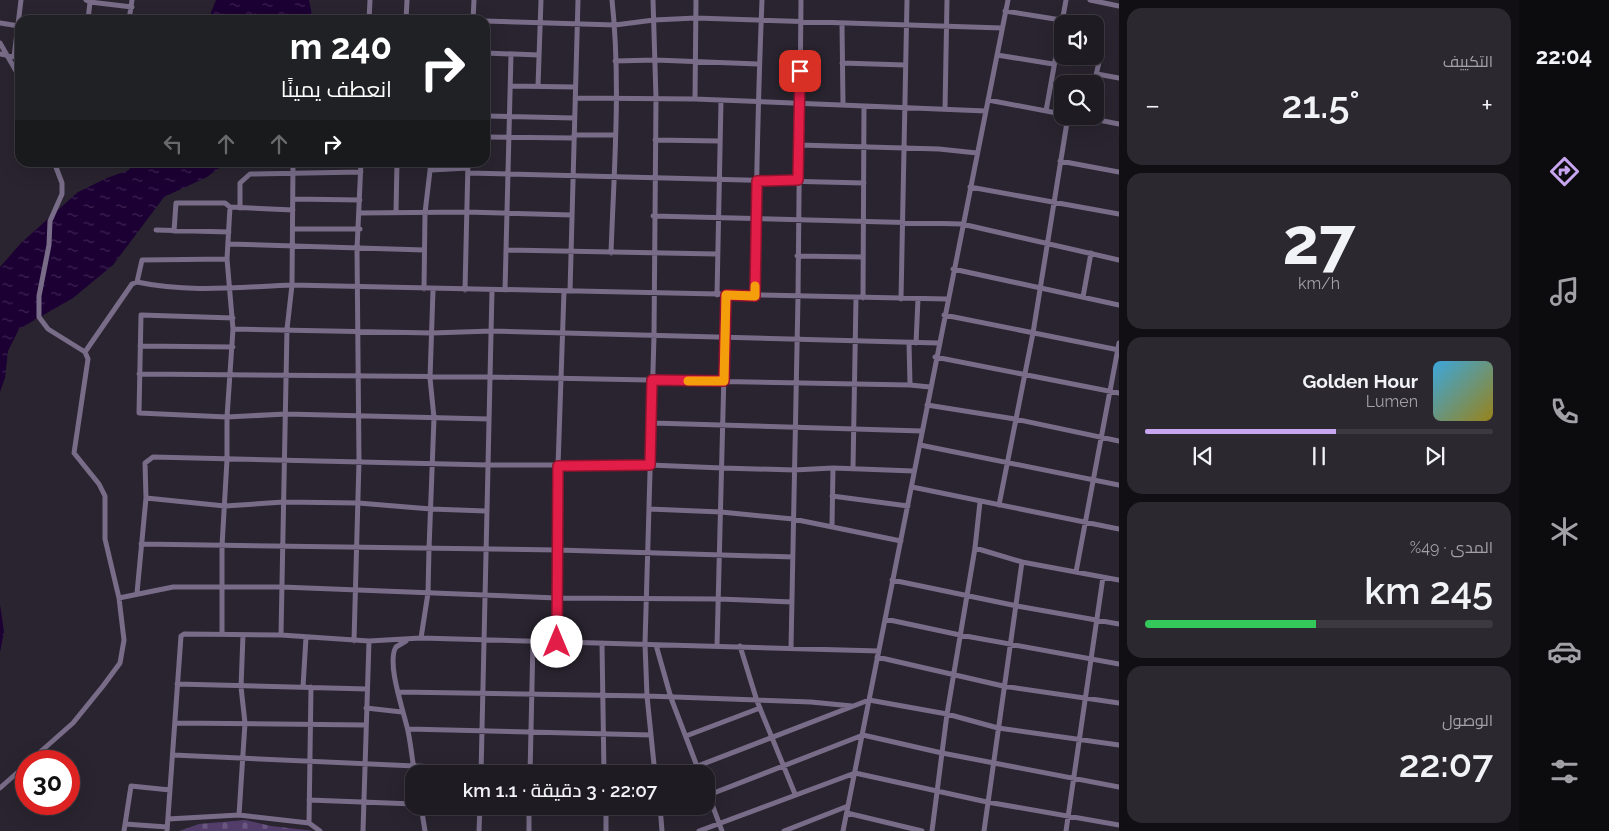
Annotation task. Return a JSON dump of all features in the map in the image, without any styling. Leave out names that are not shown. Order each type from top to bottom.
[{"type":"street","points":[[20,15],[21,0]]},
{"type":"street","points":[[131,15],[132,0]]},
{"type":"street","points":[[369,15],[370,0]]},
{"type":"street","points":[[406,15],[407,0]]},
{"type":"street","points":[[473,15],[474,0]]},
{"type":"street","points":[[538,86],[541,0]]},
{"type":"street","points":[[557,642],[558,466],[563,333],[571,251],[578,0]]},
{"type":"street","points":[[611,253],[615,135],[615,25],[612,0]]},
{"type":"street","points":[[653,0],[656,98],[653,216],[654,336],[645,644],[647,696],[654,765]]},
{"type":"street","points":[[695,99],[696,0]]},
{"type":"street","points":[[755,296],[760,102],[758,64],[762,0]]},
{"type":"street","points":[[791,648],[794,557],[801,0]]},
{"type":"street","points":[[901,299],[907,0]]},
{"type":"street","points":[[945,109],[947,0]]},
{"type":"street","points":[[843,831],[912,487],[935,357],[1008,0]]},
{"type":"street","points":[[1063,15],[1066,0]]},
{"type":"street","points":[[1090,0],[1119,6]]},
{"type":"street","points":[[88,15],[88,1],[132,7]]},
{"type":"street","points":[[1005,11],[1054,19]]},
{"type":"street","points":[[490,21],[615,25],[654,20],[696,18],[1002,28]]},
{"type":"street","points":[[0,23],[15,25]]},
{"type":"street","points":[[842,23],[842,105]]},
{"type":"street","points":[[0,43],[15,69]]},
{"type":"street","points":[[490,53],[539,54]]},
{"type":"street","points":[[0,54],[15,57]]},
{"type":"street","points":[[505,290],[511,54]]},
{"type":"street","points":[[997,55],[1052,64]]},
{"type":"street","points":[[1046,111],[1054,58]]},
{"type":"street","points":[[615,61],[655,60],[758,64]]},
{"type":"street","points":[[842,63],[905,65]]},
{"type":"street","points":[[1098,65],[1096,74],[1119,78]]},
{"type":"street","points":[[510,86],[575,87]]},
{"type":"street","points":[[575,98],[695,99],[721,102],[905,106],[986,111]]},
{"type":"street","points":[[988,100],[1054,112]]},
{"type":"street","points":[[717,295],[717,218],[721,102]]},
{"type":"street","points":[[863,298],[864,106]]},
{"type":"street","points":[[490,116],[574,118]]},
{"type":"street","points":[[1104,121],[1119,124]]},
{"type":"street","points":[[999,505],[1056,204],[1060,162],[1066,125]]},
{"type":"street","points":[[490,137],[615,135]]},
{"type":"street","points":[[655,140],[719,141]]},
{"type":"street","points":[[799,145],[864,146],[977,153]]},
{"type":"street","points":[[1060,162],[1119,172]]},
{"type":"street","points":[[56,167],[62,183],[62,194],[50,221],[50,245],[39,296],[39,317],[48,329],[86,352]]},
{"type":"street","points":[[281,635],[286,460],[287,329],[292,285],[293,246],[293,167]]},
{"type":"street","points":[[354,641],[360,417],[357,249],[360,229],[361,167]]},
{"type":"street","points":[[396,212],[397,167]]},
{"type":"street","points":[[424,289],[425,213],[431,170],[468,168],[508,175],[757,181],[798,180],[864,183]]},
{"type":"street","points":[[465,290],[468,168]]},
{"type":"street","points":[[240,208],[240,182],[250,174],[361,172]]},
{"type":"street","points":[[970,187],[1119,214]]},
{"type":"street","points":[[293,199],[360,200]]},
{"type":"street","points":[[174,230],[176,203],[225,203],[230,207],[293,210]]},
{"type":"street","points":[[222,634],[224,588],[222,546],[227,460],[226,417],[234,329],[227,259],[230,207]]},
{"type":"street","points":[[360,213],[467,212],[572,215]]},
{"type":"street","points":[[653,216],[962,224],[1119,260]]},
{"type":"street","points":[[293,228],[360,229]]},
{"type":"street","points":[[156,230],[229,232]]},
{"type":"street","points":[[228,244],[424,250]]},
{"type":"street","points":[[506,250],[717,254]]},
{"type":"street","points":[[1083,297],[1091,253]]},
{"type":"street","points":[[797,256],[863,257]]},
{"type":"street","points":[[137,282],[142,260],[227,259]]},
{"type":"street","points":[[953,269],[1119,305]]},
{"type":"street","points":[[42,750],[73,723],[120,663],[124,640],[119,598],[105,539],[105,496],[99,484],[74,454],[88,368],[86,352],[132,284],[137,282],[169,287],[231,288],[292,285],[433,290],[567,291],[947,300]]},
{"type":"street","points":[[421,638],[428,593],[431,509],[434,418],[430,378],[433,290]]},
{"type":"street","points":[[481,765],[492,290]]},
{"type":"street","points":[[717,646],[726,295]]},
{"type":"street","points":[[853,468],[856,384],[856,298]]},
{"type":"street","points":[[916,342],[918,299]]},
{"type":"street","points":[[233,318],[141,315],[139,413],[226,417],[286,414],[489,419]]},
{"type":"street","points":[[944,315],[1118,350]]},
{"type":"street","points":[[234,329],[432,333],[492,331],[725,339],[938,343]]},
{"type":"street","points":[[909,342],[910,384]]},
{"type":"street","points":[[1076,572],[1119,343]]},
{"type":"street","points":[[140,346],[233,347]]},
{"type":"street","points":[[935,357],[1119,392]]},
{"type":"street","points":[[139,374],[430,378],[490,377],[796,384],[910,384],[930,387]]},
{"type":"street","points":[[927,405],[1015,419],[1119,440]]},
{"type":"street","points":[[652,423],[922,431]]},
{"type":"street","points":[[920,445],[1119,485]]},
{"type":"street","points":[[137,593],[146,498],[146,463],[148,459],[153,457],[488,465],[650,465],[794,470],[853,468],[914,471]]},
{"type":"street","points":[[832,468],[832,526]]},
{"type":"street","points":[[912,487],[1119,529]]},
{"type":"street","points":[[832,496],[908,506]]},
{"type":"street","points":[[146,498],[225,506],[284,502],[358,502],[431,509],[486,511]]},
{"type":"street","points":[[932,831],[947,714],[965,595],[975,548],[980,502]]},
{"type":"street","points":[[649,509],[720,512],[793,519],[901,541]]},
{"type":"street","points":[[141,544],[357,549],[558,550],[794,557]]},
{"type":"street","points":[[975,548],[1022,562],[1119,580]]},
{"type":"street","points":[[984,831],[992,763],[1017,606],[1022,562]]},
{"type":"street","points":[[1066,831],[1081,739],[1103,577]]},
{"type":"street","points":[[892,580],[1017,606],[1119,624]]},
{"type":"street","points":[[119,598],[173,587],[282,587],[557,598],[719,599],[792,602]]},
{"type":"street","points":[[885,619],[960,636],[1119,664]]},
{"type":"street","points":[[125,824],[167,829],[182,635],[281,635],[369,642],[421,638],[602,642],[791,648],[878,654],[1003,686],[1119,703]]},
{"type":"street","points":[[239,815],[244,724],[241,687],[242,635]]},
{"type":"street","points":[[303,687],[306,637]]},
{"type":"street","points":[[410,639],[394,650],[398,692],[408,730],[413,765]]},
{"type":"street","points":[[530,765],[533,641]]},
{"type":"street","points":[[363,831],[369,642]]},
{"type":"street","points":[[602,642],[604,765]]},
{"type":"street","points":[[656,645],[671,698],[697,765]]},
{"type":"street","points":[[740,646],[757,701],[785,764],[795,794]]},
{"type":"street","points":[[177,684],[367,690]]},
{"type":"street","points":[[309,823],[310,687]]},
{"type":"street","points":[[398,692],[602,697],[647,696],[855,706]]},
{"type":"street","points":[[700,765],[869,700],[947,714],[998,728],[1119,745]]},
{"type":"street","points":[[366,708],[402,712]]},
{"type":"street","points":[[686,736],[760,708]]},
{"type":"street","points":[[174,724],[365,724]]},
{"type":"street","points":[[408,730],[651,735]]},
{"type":"street","points":[[715,792],[863,735],[942,753],[1119,787]]},
{"type":"street","points":[[173,755],[405,766]]},
{"type":"street","points":[[699,831],[854,773],[987,802],[1119,825]]},
{"type":"street","points":[[0,788],[15,775]]},
{"type":"street","points":[[124,831],[131,786],[170,790]]},
{"type":"street","points":[[309,800],[405,804]]},
{"type":"street","points":[[784,831],[848,806]]},
{"type":"street","points":[[715,813],[722,831]]},
{"type":"street","points":[[847,813],[922,831]]},
{"type":"street","points":[[168,819],[239,815],[309,823],[320,831]]},
{"type":"street","points":[[421,815],[424,831]]},
{"type":"street","points":[[479,831],[480,815]]},
{"type":"street","points":[[529,815],[529,831]]},
{"type":"street","points":[[606,815],[606,831]]},
{"type":"street","points":[[661,815],[662,831]]},
{"type":"green space","points":[[245,820],[271,826],[315,831],[179,831],[199,824]]},
{"type":"water","points":[[216,0],[309,0],[312,15],[210,15]]},
{"type":"water","points":[[130,167],[221,167],[207,177],[164,197],[113,265],[73,298],[19,329],[8,351],[5,378],[0,392],[0,267],[21,243],[78,192],[129,170]]},
{"type":"water","points":[[0,604],[4,632],[0,652]]},
{"type":"slow traffic","points":[[688,381],[724,381],[726,295],[755,296],[755,286]]},
{"type":"route","points":[[557,642],[558,466],[650,465],[652,380],[724,381],[726,295],[755,296],[757,181],[798,180],[800,71]]}]
